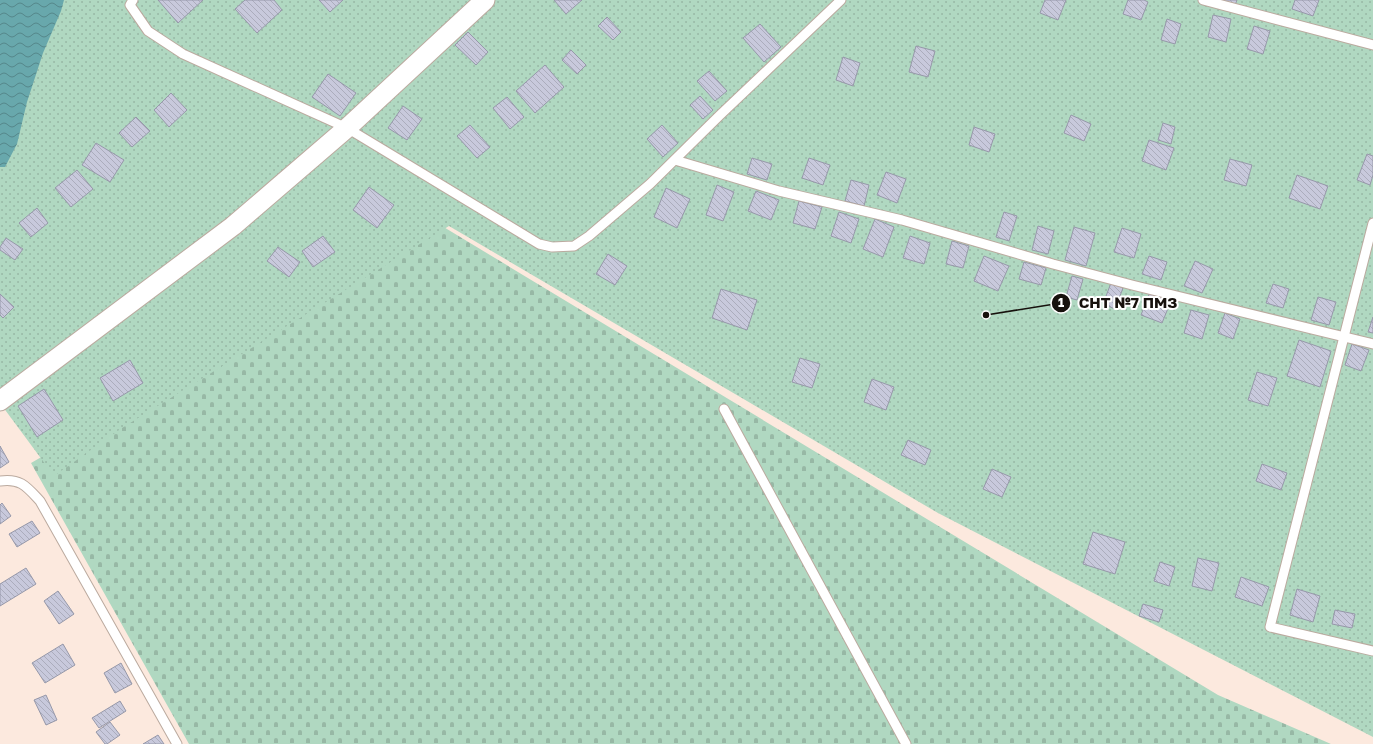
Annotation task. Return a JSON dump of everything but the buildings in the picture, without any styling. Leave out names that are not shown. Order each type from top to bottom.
[{"type":"street","points":[[0,401],[233,226],[346,128],[486,0]]},
{"type":"lane","points":[[133,0],[130,5],[148,31],[183,54],[346,128],[539,244],[552,247],[574,246],[589,236],[650,184],[841,0]]},
{"type":"lane","points":[[1203,0],[1373,45]]},
{"type":"lane","points":[[675,160],[779,191],[902,220],[1132,286],[1373,344]]},
{"type":"lane","points":[[1373,223],[1270,627],[1373,651]]},
{"type":"lane","points":[[724,409],[906,744]]},
{"type":"lane","points":[[0,481],[11,479],[24,485],[40,501],[177,744]]},
{"type":"green space","points":[[0,0],[1373,0],[1373,737],[938,513],[449,226],[122,428],[54,476],[0,403]]},
{"type":"green space","points":[[442,226],[1218,695],[1331,744],[189,744],[31,463]]},
{"type":"water","points":[[0,0],[64,0],[61,11],[43,53],[27,102],[17,144],[5,167],[0,167]]},
{"type":"place","name":"СНТ №7 ПМЗ","points":[[986,315]]}]
